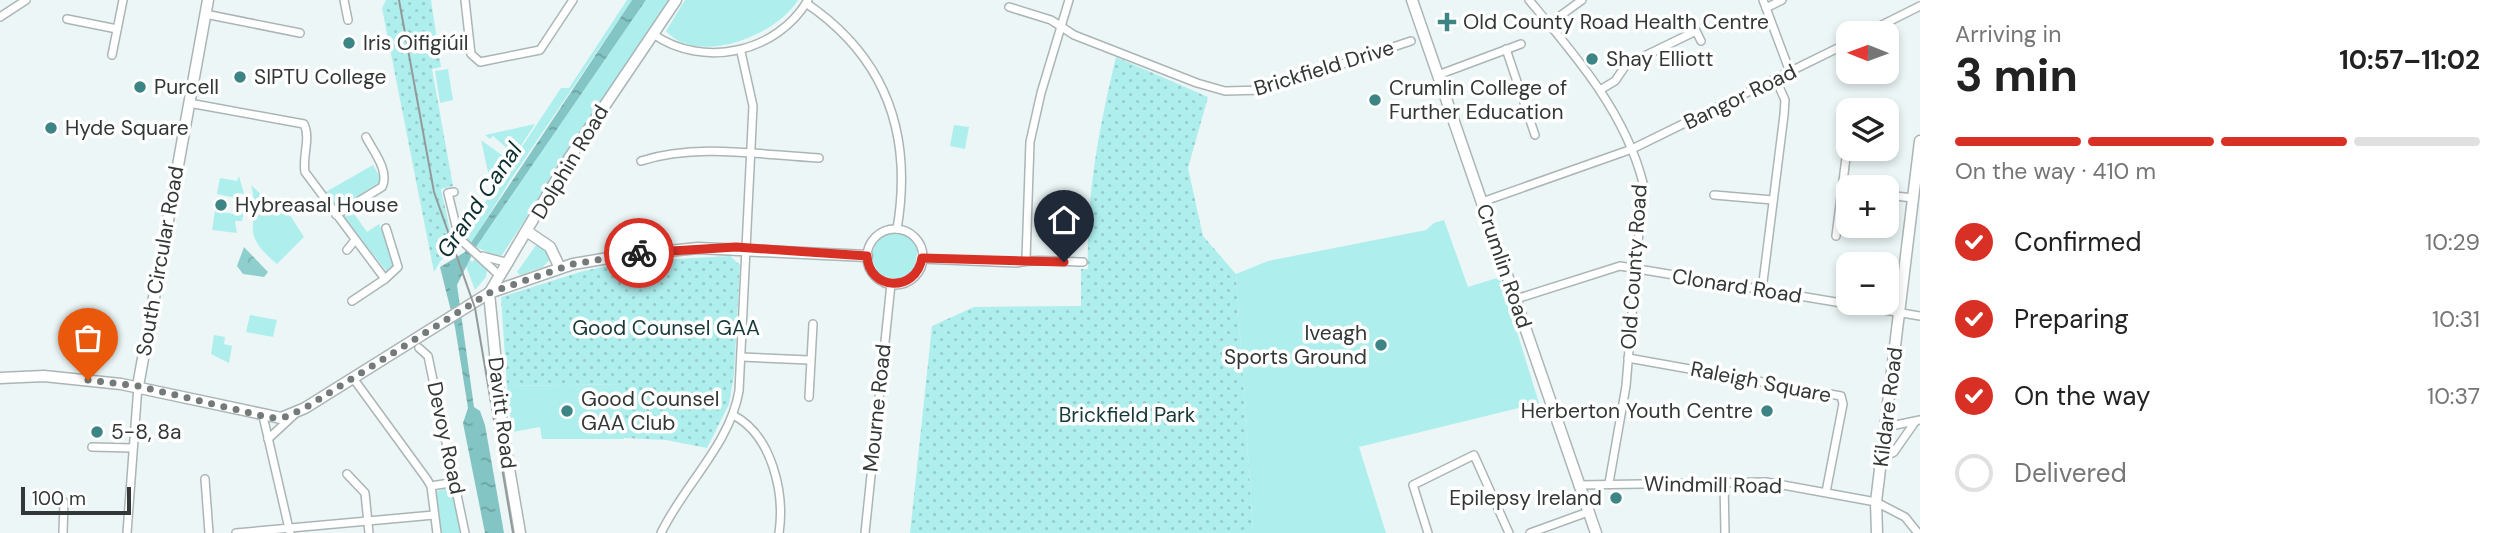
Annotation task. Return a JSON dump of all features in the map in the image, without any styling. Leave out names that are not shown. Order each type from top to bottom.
[{"type":"main road","name":"South Circular Road","points":[[0,378],[58,377],[138,386],[208,0]]},
{"type":"main road","name":"Dolphin Road","points":[[489,293],[528,232],[570,157],[676,0]]},
{"type":"main road","name":"Crumlin Road","points":[[1412,0],[1596,533]]},
{"type":"main road","name":"Kildare Road","points":[[1899,313],[1920,141]]},
{"type":"main road","points":[[528,232],[550,247],[561,268]]},
{"type":"main road","points":[[138,386],[281,418],[353,378],[489,293],[561,268],[646,252],[746,248],[867,256]]},
{"type":"main road","name":"Davitt Road","points":[[489,293],[503,433],[520,533]]},
{"type":"main road","name":"Kildare Road","points":[[1877,533],[1875,502],[1899,315]]},
{"type":"street","points":[[3,16],[26,0]]},
{"type":"street","points":[[112,55],[123,0]]},
{"type":"street","points":[[344,0],[348,20]]},
{"type":"street","points":[[465,0],[470,49],[475,59],[480,62],[540,50],[573,0]]},
{"type":"street","points":[[1026,259],[1030,142],[1069,0]]},
{"type":"street","name":"Old County Road","points":[[1529,0],[1611,105],[1632,149],[1643,183],[1628,358],[1609,483]]},
{"type":"street","points":[[1549,24],[1582,0]]},
{"type":"street","points":[[1782,0],[1765,4],[1790,72]]},
{"type":"street","points":[[653,34],[671,46],[689,51],[741,51],[790,22],[807,2],[833,24],[860,53],[880,85],[895,119],[903,156],[897,229]]},
{"type":"street","points":[[1890,21],[1920,6]]},
{"type":"street","name":"Brickfield Drive","points":[[1009,7],[1051,20],[1060,27],[1197,83],[1216,89],[1245,92],[1281,85],[1411,41]]},
{"type":"street","points":[[205,15],[300,33]]},
{"type":"street","points":[[67,19],[117,29]]},
{"type":"street","points":[[1600,90],[1615,81],[1626,65],[1696,31],[1701,41]]},
{"type":"street","points":[[1438,75],[1521,44]]},
{"type":"street","points":[[1506,49],[1535,135]]},
{"type":"street","name":"Bangor Road","points":[[1482,202],[1632,149],[1836,49]]},
{"type":"street","points":[[660,533],[733,415],[742,357],[752,154],[753,106],[741,51]]},
{"type":"street","points":[[1762,290],[1785,100],[1776,80]]},
{"type":"street","points":[[189,103],[304,124],[307,133],[303,158],[305,172],[385,279]]},
{"type":"street","points":[[336,215],[382,187],[385,181],[383,169],[366,137]]},
{"type":"street","points":[[641,161],[671,153],[819,158]]},
{"type":"street","points":[[454,192],[448,193],[456,232],[464,243],[500,276]]},
{"type":"street","points":[[1714,195],[1773,200]]},
{"type":"street","points":[[1899,196],[1913,198]]},
{"type":"street","points":[[352,301],[398,267],[386,228]]},
{"type":"street","points":[[897,229],[909,233],[918,241],[922,258],[918,271],[910,280],[891,284],[876,277],[869,267],[867,256],[870,243],[879,234],[897,229]]},
{"type":"street","points":[[347,250],[355,240]]},
{"type":"street","points":[[480,255],[509,263]]},
{"type":"street","points":[[922,258],[1017,263],[1026,259],[1045,263],[1083,262]]},
{"type":"street","name":"Clonard Road","points":[[1516,299],[1620,266],[1836,302]]},
{"type":"street","name":"Mourne Road","points":[[865,533],[891,284]]},
{"type":"street","name":"Clonard Road","points":[[1899,313],[1920,316]]},
{"type":"street","points":[[809,397],[813,324]]},
{"type":"street","name":"Devoy Road","points":[[419,348],[428,356],[465,533]]},
{"type":"street","points":[[742,357],[809,360]]},
{"type":"street","name":"Raleigh Square","points":[[1628,358],[1841,396],[1843,404],[1826,492]]},
{"type":"street","points":[[353,378],[431,486],[436,533]]},
{"type":"street","points":[[127,533],[138,386]]},
{"type":"street","points":[[268,439],[296,412]]},
{"type":"street","points":[[733,415],[750,427],[769,460],[779,492],[779,533]]},
{"type":"street","points":[[263,416],[290,531]]},
{"type":"street","points":[[1886,427],[1917,421]]},
{"type":"street","points":[[1882,458],[1894,452],[1917,421]]},
{"type":"street","points":[[92,447],[132,449]]},
{"type":"street","points":[[1428,533],[1413,485],[1474,455],[1509,533]]},
{"type":"street","points":[[347,474],[365,493],[369,533]]},
{"type":"street","points":[[205,479],[209,533]]},
{"type":"street","points":[[1724,481],[1725,533]]},
{"type":"street","points":[[431,486],[456,482]]},
{"type":"street","name":"Windmill Road","points":[[1578,485],[1766,482],[1875,502],[1909,520],[1918,533]]},
{"type":"street","points":[[62,533],[64,502]]},
{"type":"street","points":[[1530,533],[1588,512]]},
{"type":"street","points":[[1876,522],[1896,512]]},
{"type":"street","points":[[236,533],[290,531],[434,514]]},
{"type":"green space","points":[[386,0],[431,0],[441,67],[432,69],[453,186],[441,189],[451,234],[443,240],[449,256],[441,260],[434,272],[382,8]]},
{"type":"green space","points":[[627,0],[632,0],[511,179],[471,244],[465,237],[470,225],[561,88],[569,88]]},
{"type":"green space","points":[[646,0],[669,0],[502,255],[495,256],[476,247]]},
{"type":"green space","points":[[685,0],[798,0],[788,13],[755,35],[716,46],[697,46],[680,41],[666,31]]},
{"type":"green space","name":"Brickfield Park","points":[[1116,57],[1208,97],[1188,168],[1203,236],[1236,274],[1253,533],[910,533],[932,326],[974,307],[1081,306],[1081,269],[1088,269],[1089,215],[1095,162]]},
{"type":"green space","points":[[448,69],[453,100],[440,103],[435,71]]},
{"type":"green space","points":[[535,124],[515,155],[493,136],[490,139],[485,135]]},
{"type":"green space","points":[[954,125],[969,127],[965,149],[950,146]]},
{"type":"green space","points":[[481,140],[510,161],[492,190]]},
{"type":"green space","points":[[373,165],[382,181],[342,206],[332,204],[324,193]]},
{"type":"green space","points":[[239,176],[244,194],[237,193],[236,198],[217,194],[220,178],[237,181]]},
{"type":"green space","points":[[251,185],[271,204],[279,198],[304,237],[277,264],[257,243],[254,235],[254,199]]},
{"type":"green space","points":[[215,211],[240,215],[244,211],[242,221],[235,221],[237,233],[212,230]]},
{"type":"green space","points":[[352,211],[367,232],[379,224],[397,263],[395,270],[386,271],[349,224],[344,217]]},
{"type":"green space","name":"Iveagh Sports Ground","points":[[1444,220],[1468,287],[1500,277],[1539,403],[1359,447],[1386,533],[1253,533],[1236,274],[1268,261],[1426,230],[1434,223]]},
{"type":"green space","points":[[891,232],[909,237],[918,249],[914,271],[898,280],[879,275],[871,258],[876,241]]},
{"type":"green space","points":[[537,244],[543,246],[550,259],[543,267],[520,275],[517,272]]},
{"type":"green space","points":[[244,247],[268,272],[264,277],[243,274],[237,266]]},
{"type":"green space","name":"Good Counsel GAA","points":[[730,256],[740,265],[734,374],[729,404],[707,448],[666,440],[624,438],[624,384],[507,386],[501,297],[580,272],[624,262]]},
{"type":"green space","points":[[476,258],[487,270],[486,277],[475,290],[466,266],[469,259],[472,262]]},
{"type":"green space","points":[[250,315],[277,320],[273,337],[246,332]]},
{"type":"green space","points":[[214,335],[225,337],[224,344],[232,346],[229,363],[211,354]]},
{"type":"green space","name":"Good Counsel GAA Club","points":[[624,384],[624,439],[542,439],[540,427],[512,432],[507,386]]},
{"type":"green space","points":[[451,487],[462,533],[439,533],[434,492]]},
{"type":"water","points":[[632,0],[646,0],[476,247],[457,285],[474,407],[480,411],[485,425],[504,533],[485,533],[463,423],[468,408],[455,327],[440,267],[465,252]]},
{"type":"tram line","points":[[399,0],[434,192],[475,308],[513,533]]},
{"type":"way so far","points":[[88,380],[138,386],[271,418],[285,417],[305,408],[489,293],[573,264],[639,253]]},
{"type":"place","name":"Old County Road Health Centre","points":[[1447,22]]},
{"type":"place","name":"Iris Oifigiúil","points":[[349,43]]},
{"type":"place","name":"Shay Elliott","points":[[1592,59]]},
{"type":"place","name":"SIPTU College","points":[[240,77]]},
{"type":"place","name":"Purcell","points":[[140,87]]},
{"type":"place","name":"Crumlin College of Further Education","points":[[1375,100]]},
{"type":"place","name":"Hyde Square","points":[[51,128]]},
{"type":"place","name":"Hybreasal House","points":[[221,205]]},
{"type":"place","name":"Iveagh Sports Ground","points":[[1381,345]]},
{"type":"place","name":"Good Counsel GAA Club","points":[[567,411]]},
{"type":"place","name":"Herberton Youth Centre","points":[[1767,411]]},
{"type":"place","name":"5-8, 8a","points":[[97,432]]},
{"type":"place","name":"Epilepsy Ireland","points":[[1616,498]]},
{"type":"route","points":[[639,253],[736,247],[867,256],[869,267],[876,277],[891,284],[910,280],[918,271],[922,258],[973,262],[1020,263],[1026,259],[1045,263],[1064,262]]},
{"type":"water label","name":"Grand Canal","points":[[479,200]]}]
